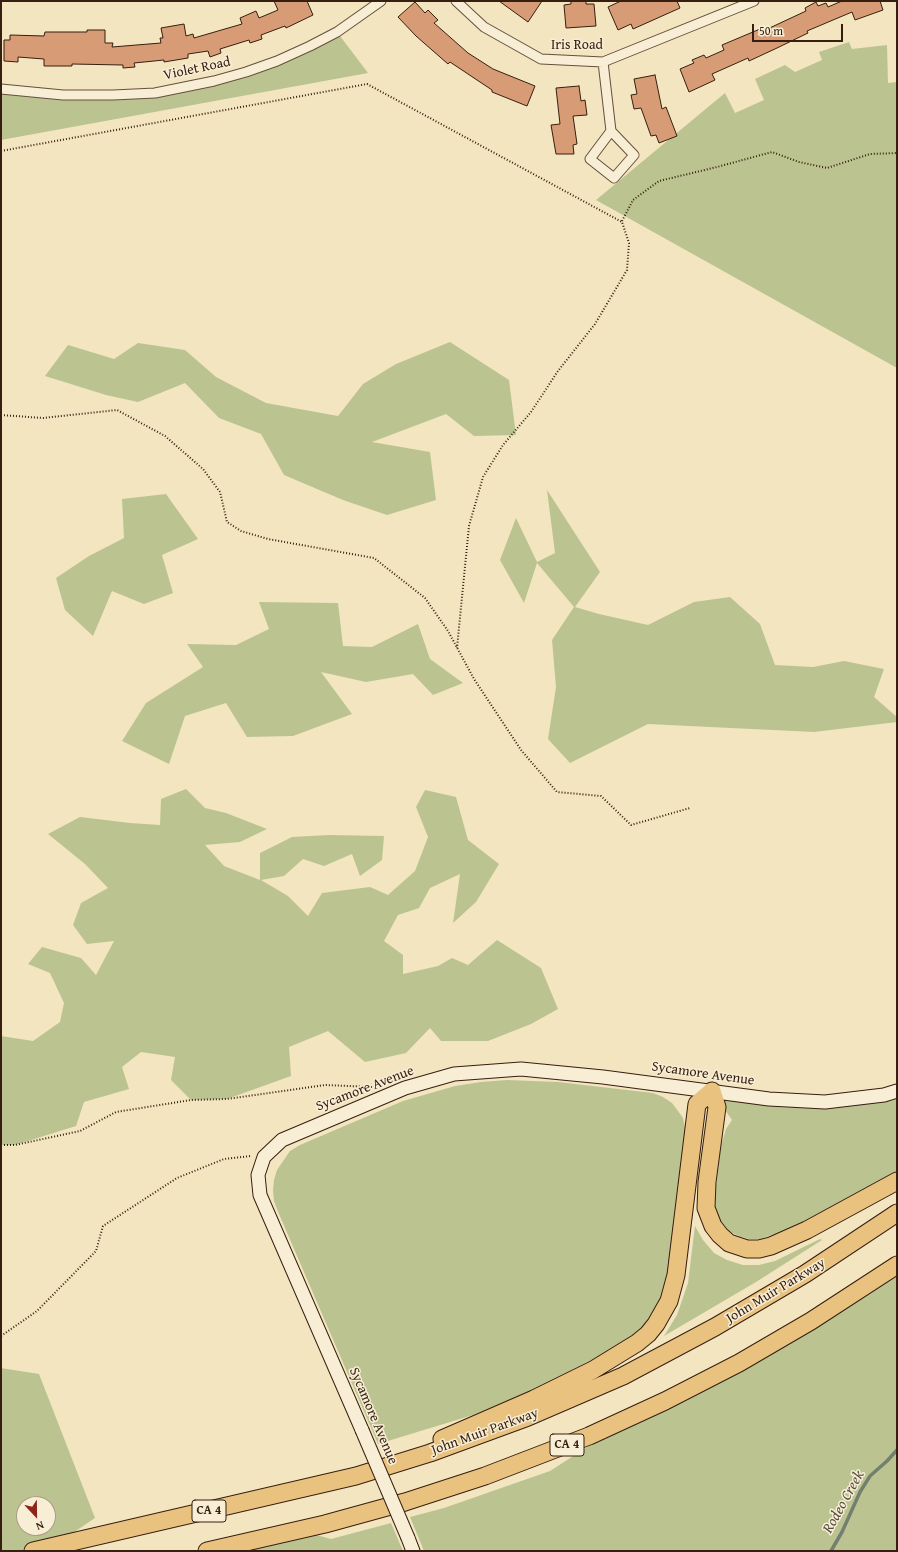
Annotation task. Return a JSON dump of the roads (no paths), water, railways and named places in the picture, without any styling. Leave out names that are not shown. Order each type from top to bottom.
[{"type":"highway","points":[[384,1468],[458,1432],[569,1382],[621,1354],[648,1334],[663,1313],[673,1289],[680,1249],[697,1104],[712,1091],[717,1107],[707,1182],[706,1208],[709,1220],[716,1231],[724,1239],[735,1246],[753,1249],[772,1246],[807,1230],[897,1181]]},
{"type":"highway","name":"John Muir Parkway","points":[[33,1551],[295,1491],[384,1468],[528,1418],[623,1376],[676,1349],[760,1302],[897,1213]]},
{"type":"highway","name":"CA 4","points":[[207,1551],[325,1524],[405,1502],[485,1476],[563,1446],[640,1413],[739,1363],[811,1321],[897,1265]]},
{"type":"main road","name":"Sycamore Avenue","points":[[413,1551],[260,1195],[258,1175],[264,1157],[282,1140],[405,1088],[454,1074],[521,1069],[603,1077],[769,1099],[825,1102],[884,1095],[897,1091]]},
{"type":"street","name":"Violet Road","points":[[1,89],[63,94],[113,94],[155,92],[214,81],[277,61],[310,46],[337,32],[381,1]]},
{"type":"street","name":"Iris Road","points":[[456,1],[484,27],[541,60],[603,62],[754,1]]},
{"type":"street","points":[[603,62],[611,131],[634,155],[614,178],[590,159],[611,131]]},
{"type":"waterway","name":"Rodeo Creek","points":[[831,1551],[842,1532],[860,1492],[870,1476],[897,1450]]}]
